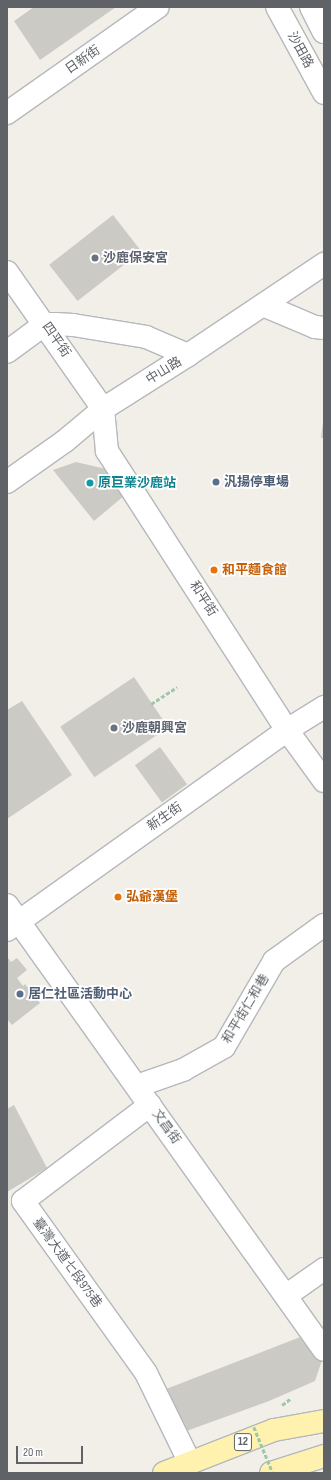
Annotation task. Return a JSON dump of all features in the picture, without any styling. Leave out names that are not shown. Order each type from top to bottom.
[{"type":"main road","name":"12","points":[[164,1473],[274,1430],[324,1421]]},
{"type":"main road","points":[[278,1471],[324,1443]]},
{"type":"main road","points":[[278,1471],[324,1456]]},
{"type":"street","name":"日新街","points":[[7,113],[158,7]]},
{"type":"street","name":"沙田路","points":[[277,7],[324,94]]},
{"type":"street","points":[[311,7],[324,32]]},
{"type":"street","name":"中山路","points":[[7,482],[65,441],[104,409],[324,264]]},
{"type":"street","name":"四平街","points":[[7,272],[104,409]]},
{"type":"street","points":[[263,305],[315,327],[324,328]]},
{"type":"street","points":[[7,352],[45,324],[73,325],[146,337],[188,355]]},
{"type":"street","name":"和平街","points":[[104,409],[107,451],[287,730],[324,780]]},
{"type":"street","name":"新生街","points":[[11,919],[324,706]]},
{"type":"street","name":"文昌街","points":[[11,919],[150,1105],[287,1295],[324,1350]]},
{"type":"street","name":"和平街仁和巷","points":[[136,1086],[183,1070],[224,1047],[274,961],[324,925]]},
{"type":"street","name":"臺灣大道七段975巷","points":[[150,1105],[23,1201],[146,1373],[190,1463]]},
{"type":"street","points":[[287,1295],[324,1269]]},
{"type":"path","points":[[151,704],[177,688]]},
{"type":"path","points":[[254,1427],[278,1471]]},
{"type":"building","points":[[34,7],[116,7],[40,60],[14,21]]},
{"type":"building","name":"沙鹿保安宮","points":[[113,215],[141,251],[77,301],[49,265]]},
{"type":"building","points":[[323,422],[324,438],[321,438]]},
{"type":"building","name":"原巨業沙鹿站","points":[[76,462],[106,469],[125,495],[94,521],[53,470]]},
{"type":"building","name":"沙鹿朝興宮","points":[[134,677],[168,728],[94,777],[60,727]]},
{"type":"building","points":[[22,701],[72,775],[7,819],[7,710]]},
{"type":"building","points":[[160,747],[187,784],[162,802],[135,765]]},
{"type":"building","name":"居仁社區活動中心","points":[[8,958],[11,962],[17,958],[27,970],[17,978],[23,986],[25,984],[40,1003],[12,1025],[7,1019]]},
{"type":"building","points":[[14,1105],[47,1168],[7,1192],[7,1109]]},
{"type":"building","points":[[303,1336],[322,1360],[315,1381],[269,1401],[181,1433],[166,1389]]},
{"type":"place","name":"沙鹿保安宮","points":[[95,258]]},
{"type":"place","name":"汎揚停車場","points":[[216,482]]},
{"type":"place","name":"原巨業沙鹿站","points":[[90,483]]},
{"type":"place","name":"和平麵食館","points":[[214,570]]},
{"type":"place","name":"沙鹿朝興宮","points":[[114,728]]},
{"type":"place","name":"弘爺漢堡","points":[[118,897]]},
{"type":"place","name":"居仁社區活動中心","points":[[20,994]]}]
